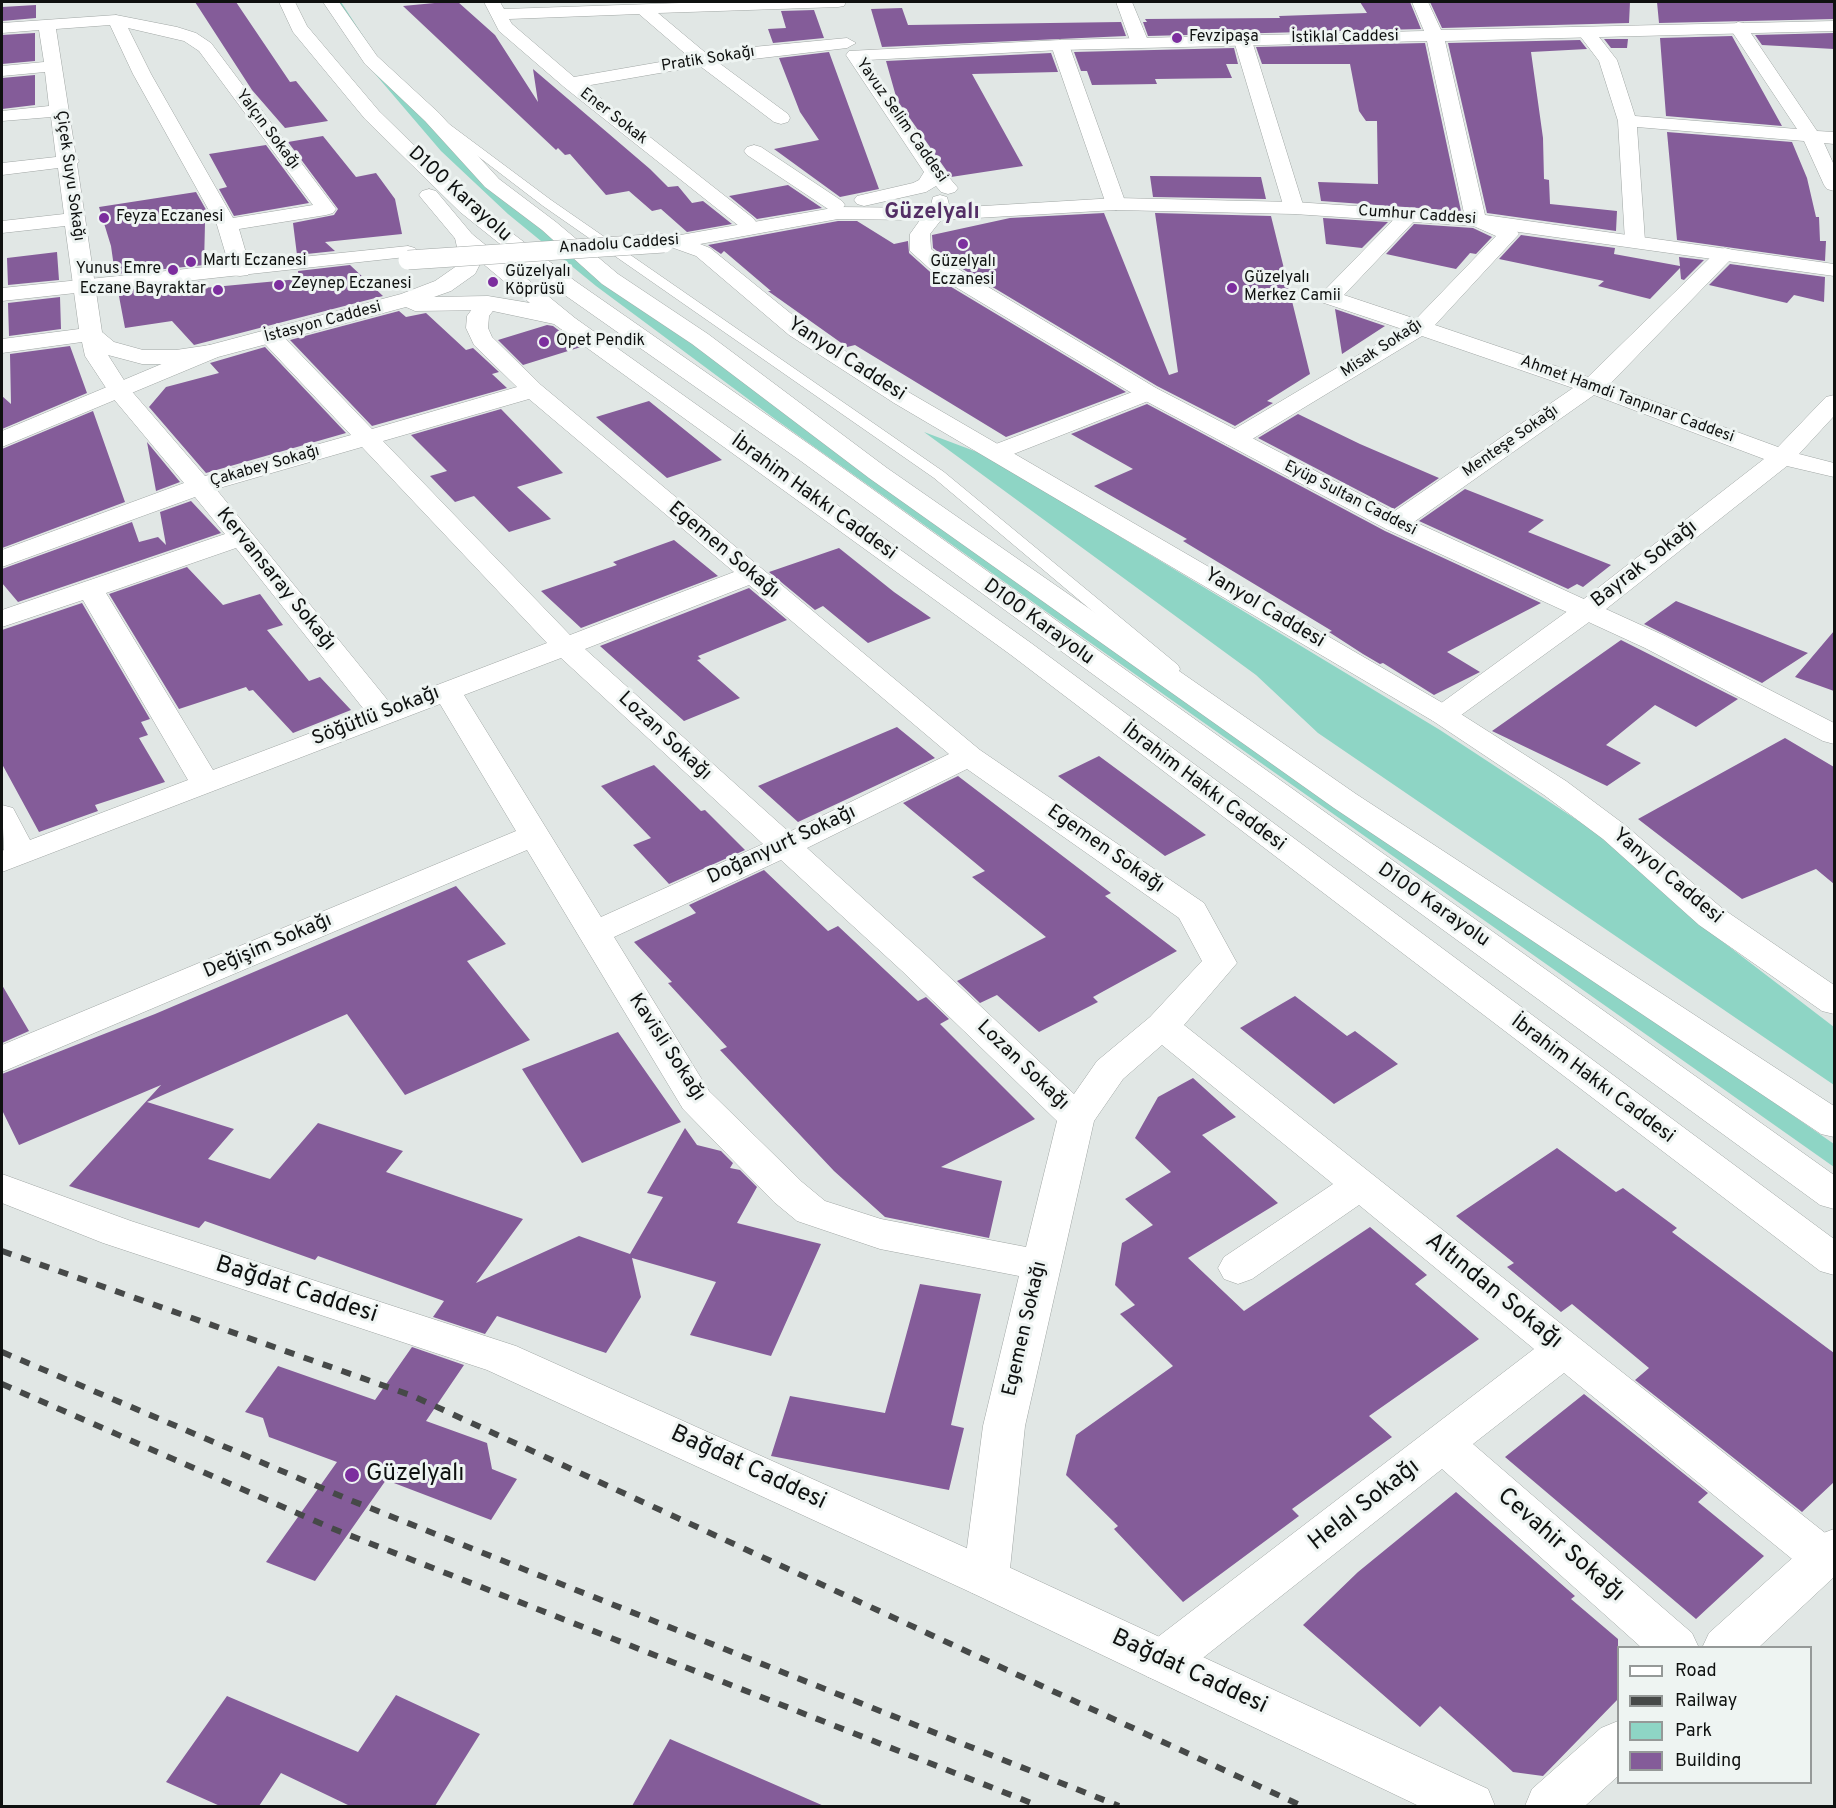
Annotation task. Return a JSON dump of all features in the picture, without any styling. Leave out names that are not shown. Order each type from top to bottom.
[{"type":"main road","name":"D100 Karayolu","points":[[287,2],[299,28],[372,115],[467,208],[567,286],[807,454],[1834,1195]]},
{"type":"main road","name":"D100 Karayolu","points":[[331,2],[371,60],[432,117],[492,183],[549,226],[610,279],[700,339],[878,473],[1346,801],[1834,1124]]},
{"type":"main road","points":[[495,8],[643,9],[836,2]]},
{"type":"main road","name":"Yavuz Selim Caddesi","points":[[836,2],[851,49],[934,172],[963,201],[974,207],[997,212]]},
{"type":"main road","points":[[1124,2],[1140,43]]},
{"type":"main road","points":[[1420,2],[1435,36],[1476,220]]},
{"type":"main road","name":"Ener Sokak","points":[[495,8],[505,27],[570,83],[746,222]]},
{"type":"main road","points":[[643,9],[703,60],[781,118]]},
{"type":"main road","points":[[2,28],[122,14],[142,74],[227,225],[240,270]]},
{"type":"main road","name":"Yalçın Sokağı","points":[[122,14],[190,37],[205,47],[326,209],[227,225]]},
{"type":"main road","name":"Çiçek Suyu Sokağı","points":[[47,24],[69,161],[74,219],[86,287],[91,334],[97,356],[120,392]]},
{"type":"main road","name":"İstiklal Caddesi","points":[[851,49],[1834,26]]},
{"type":"main road","points":[[1738,27],[1811,136],[1834,185]]},
{"type":"main road","points":[[1586,32],[1608,60],[1627,121],[1635,241]]},
{"type":"main road","points":[[1243,41],[1294,208]]},
{"type":"main road","points":[[1060,45],[1116,204]]},
{"type":"main road","name":"Pratik Sokağı","points":[[570,83],[753,52],[851,49]]},
{"type":"main road","points":[[2,71],[54,66]]},
{"type":"main road","points":[[2,116],[60,110]]},
{"type":"main road","points":[[372,115],[413,177],[465,238],[567,323]]},
{"type":"main road","points":[[1627,121],[1834,138]]},
{"type":"main road","points":[[754,150],[836,206]]},
{"type":"main road","points":[[2,169],[69,161]]},
{"type":"main road","name":"Anadolu Caddesi","points":[[664,240],[895,194],[927,184],[934,172]]},
{"type":"main road","points":[[895,194],[932,195],[940,201],[932,212]]},
{"type":"main road","name":"Cumhur Caddesi","points":[[997,212],[1116,204],[1294,208],[1410,214],[1476,220],[1834,270]]},
{"type":"main road","name":"Eyüp Sultan Caddesi","points":[[932,212],[920,234],[919,242],[921,251],[928,258],[994,301],[1148,393],[1395,523],[1665,647],[1834,735]]},
{"type":"main road","name":"Anadolu Caddesi","points":[[2,295],[240,270],[408,256],[664,240],[824,215],[997,212]]},
{"type":"main road","name":"Ahmet Hamdi Tanpınar Caddesi","points":[[1410,214],[1329,297],[1591,386],[1782,457],[1834,470]]},
{"type":"main road","points":[[2,227],[74,219]]},
{"type":"main road","name":"Misak Sokağı","points":[[1235,439],[1421,327],[1509,234],[1476,220]]},
{"type":"main road","name":"İstasyon Caddesi","points":[[91,334],[106,348],[142,357],[177,357],[210,352],[271,337],[418,296],[456,278],[471,261],[465,238]]},
{"type":"main road","name":"Yanyol Caddesi","points":[[664,240],[703,252],[797,330],[902,398],[1443,715],[1588,811],[1711,917],[1834,1002]]},
{"type":"main road","name":"Menteşe Sokağı","points":[[1395,523],[1603,378],[1725,254]]},
{"type":"main road","points":[[366,311],[436,303],[488,303],[526,309],[567,323]]},
{"type":"main road","name":"Egemen Sokağı","points":[[488,303],[478,316],[477,328],[482,340],[533,390],[969,756],[1192,911],[1220,963],[1162,1026],[1110,1070],[1076,1118],[1004,1426],[986,1578]]},
{"type":"main road","name":"İbrahim Hakkı Caddesi","points":[[567,323],[1021,649],[1260,831],[1834,1260]]},
{"type":"main road","points":[[2,346],[91,334]]},
{"type":"main road","name":"Lozan Sokağı","points":[[271,337],[564,645],[783,847],[914,963],[1076,1118]]},
{"type":"main road","name":"İstasyon Caddesi","points":[[2,440],[210,352]]},
{"type":"main road","name":"Çakabey Sokağı","points":[[2,559],[200,486],[533,390]]},
{"type":"main road","name":"Kervansaray Sokağı","points":[[120,392],[242,537],[382,714]]},
{"type":"main road","points":[[997,452],[1148,393]]},
{"type":"main road","name":"Bayrak Sokağı","points":[[1443,715],[1586,612],[1782,457],[1834,402]]},
{"type":"main road","points":[[2,620],[242,537]]},
{"type":"main road","name":"Söğütlü Sokağı","points":[[12,858],[382,714],[751,575]]},
{"type":"main road","points":[[90,589],[205,782]]},
{"type":"main road","name":"Kavisli Sokağı","points":[[446,690],[696,1100],[788,1192],[811,1211],[880,1234],[1040,1265]]},
{"type":"main road","name":"Doğanyurt Sokağı","points":[[594,933],[783,847],[969,756]]},
{"type":"main road","points":[[2,815],[12,858]]},
{"type":"main road","name":"Değişim Sokağı","points":[[2,1059],[535,836]]},
{"type":"main road","name":"Altından Sokağı","points":[[1162,1026],[1564,1349],[1829,1553]]},
{"type":"main road","points":[[1238,1268],[1360,1185]]},
{"type":"main road","name":"Bağdat Caddesi","points":[[2,1188],[128,1236],[501,1358],[669,1432],[986,1578],[1471,1806]]},
{"type":"main road","name":"Helal Sokağı","points":[[1163,1661],[1444,1445],[1564,1349]]},
{"type":"main road","name":"Cevahir Sokağı","points":[[1444,1445],[1675,1646]]},
{"type":"main road","points":[[1726,1646],[1829,1553]]},
{"type":"main road","points":[[1549,1806],[1617,1745]]},
{"type":"lane","points":[[432,117],[547,203],[939,476],[1245,730]]},
{"type":"green space","points":[[329,2],[341,2],[382,65],[502,192],[1315,784],[1834,1144],[1834,1167],[775,419],[596,286],[508,214],[441,151],[370,68]]},
{"type":"green space","points":[[924,432],[985,455],[1440,730],[1603,837],[1697,922],[1834,1027],[1834,1085],[1318,733],[1256,675]]},
{"type":"building","points":[[195,2],[236,2],[290,82],[296,81],[328,121],[285,128],[252,90]]},
{"type":"building","points":[[458,2],[495,35],[538,102],[533,69],[668,187],[678,186],[692,203],[703,201],[732,224],[687,232],[661,209],[652,211],[629,191],[606,195],[570,154],[565,155],[558,148],[556,150],[403,6]]},
{"type":"building","points":[[1360,2],[1410,2],[1421,29],[1148,36],[1143,22],[1147,22],[1145,19],[1280,18],[1279,16],[1367,13]]},
{"type":"building","points":[[1430,2],[1630,2],[1629,23],[1442,28]]},
{"type":"building","points":[[1657,2],[1834,2],[1834,19],[1659,23]]},
{"type":"building","points":[[36,5],[36,18],[2,21],[2,7]]},
{"type":"building","points":[[902,8],[908,25],[1121,22],[1126,36],[882,47],[871,9]]},
{"type":"building","points":[[814,10],[824,38],[773,43],[768,29],[786,28],[781,11]]},
{"type":"building","points":[[35,33],[35,61],[2,64],[2,35]]},
{"type":"building","points":[[1834,33],[1834,49],[1762,45],[1755,35]]},
{"type":"building","points":[[1732,36],[1782,126],[1666,116],[1660,38]]},
{"type":"building","points":[[1604,39],[1628,39],[1627,48],[1611,48]]},
{"type":"building","points":[[1580,40],[1587,49],[1531,52],[1543,138],[1544,179],[1549,180],[1550,204],[1617,211],[1616,231],[1487,213],[1448,43]]},
{"type":"building","points":[[1425,43],[1461,211],[1321,201],[1318,182],[1378,184],[1377,121],[1366,121],[1359,111],[1350,64],[1262,64],[1256,47]]},
{"type":"building","points":[[1234,48],[1238,64],[1226,64],[1232,78],[1155,79],[1157,84],[1092,85],[1087,71],[1081,71],[1074,52]]},
{"type":"building","points":[[829,52],[879,189],[840,197],[774,149],[819,140],[800,112],[779,58]]},
{"type":"building","points":[[1051,53],[1058,72],[972,74],[1023,166],[951,177],[897,100],[886,61]]},
{"type":"building","points":[[35,75],[35,105],[2,109],[2,78]]},
{"type":"building","points":[[1667,132],[1792,142],[1807,178],[1816,217],[1819,217],[1820,241],[1826,241],[1825,261],[1677,240]]},
{"type":"building","points":[[323,136],[356,177],[376,173],[395,199],[402,234],[325,242],[335,251],[297,255],[293,223],[334,215],[338,209],[288,142]]},
{"type":"building","points":[[266,145],[309,203],[234,216],[219,189],[227,187],[209,154]]},
{"type":"building","points":[[1150,176],[1261,177],[1266,199],[1153,197]]},
{"type":"building","points":[[788,185],[822,208],[757,219],[729,196]]},
{"type":"building","points":[[196,192],[213,222],[205,223],[204,265],[115,274],[111,246],[99,207]]},
{"type":"building","points":[[1104,213],[1169,375],[1178,372],[1155,213],[1271,216],[1310,374],[1267,401],[1273,403],[1235,426],[1157,386],[956,265],[933,248],[932,235],[1010,218]]},
{"type":"building","points":[[1323,218],[1388,222],[1362,248],[1326,244]]},
{"type":"building","points":[[838,221],[857,221],[894,244],[908,241],[909,253],[938,279],[1126,392],[1006,437],[855,345],[847,347],[768,291],[771,291],[724,251],[721,254],[708,245]]},
{"type":"building","points":[[1414,224],[1473,228],[1492,237],[1476,254],[1470,253],[1456,269],[1386,254]]},
{"type":"building","points":[[1521,235],[1615,248],[1614,254],[1680,266],[1679,257],[1704,260],[1684,280],[1681,279],[1680,268],[1650,299],[1598,286],[1604,281],[1499,259]]},
{"type":"building","points":[[57,252],[59,280],[8,285],[7,258]]},
{"type":"building","points":[[1730,264],[1825,277],[1824,302],[1794,295],[1787,303],[1709,285]]},
{"type":"building","points":[[350,265],[383,296],[194,345],[172,321],[125,328],[118,291],[203,281],[203,288],[299,279],[298,271]]},
{"type":"building","points":[[60,297],[61,329],[9,336],[8,303]]},
{"type":"building","points":[[1335,309],[1385,326],[1342,354]]},
{"type":"building","points":[[399,311],[406,317],[426,313],[466,350],[473,348],[499,372],[492,374],[507,388],[372,426],[290,340]]},
{"type":"building","points":[[547,325],[553,326],[581,347],[523,365],[498,340]]},
{"type":"building","points":[[70,346],[87,393],[2,429],[2,396],[11,404],[10,354]]},
{"type":"building","points":[[265,347],[346,433],[206,473],[149,407],[166,387],[219,373],[210,363]]},
{"type":"building","points":[[649,401],[722,460],[667,478],[596,417]]},
{"type":"building","points":[[1147,404],[1385,531],[1541,603],[1447,652],[1480,672],[1434,695],[1383,663],[1380,664],[1363,654],[1329,632],[1332,631],[1183,541],[1187,539],[1094,486],[1133,469],[1071,434]]},
{"type":"building","points":[[501,409],[563,473],[517,487],[551,519],[509,532],[474,496],[455,502],[430,476],[447,471],[411,435]]},
{"type":"building","points":[[93,411],[125,502],[2,548],[2,449]]},
{"type":"building","points":[[1298,414],[1439,478],[1394,509],[1258,438]]},
{"type":"building","points":[[147,442],[180,482],[156,491]]},
{"type":"building","points":[[1465,489],[1544,520],[1528,532],[1611,565],[1583,587],[1577,584],[1568,589],[1419,521]]},
{"type":"building","points":[[191,501],[221,533],[18,602],[2,583],[2,569],[132,522],[139,542],[158,537],[166,545],[160,512]]},
{"type":"building","points":[[674,540],[718,576],[581,628],[541,591],[617,565],[613,562]]},
{"type":"building","points":[[839,548],[931,618],[868,643],[823,606],[815,610],[769,572]]},
{"type":"building","points":[[187,567],[223,605],[260,594],[283,625],[267,630],[309,681],[320,677],[351,710],[293,733],[253,690],[249,691],[246,687],[179,709],[109,594]]},
{"type":"building","points":[[749,588],[787,620],[698,656],[701,659],[697,660],[740,698],[684,721],[600,646]]},
{"type":"building","points":[[1676,601],[1808,653],[1762,683],[1644,624]]},
{"type":"building","points":[[82,603],[150,719],[141,722],[148,735],[139,738],[165,782],[95,805],[98,811],[39,832],[2,764],[2,630]]},
{"type":"building","points":[[1834,631],[1834,691],[1795,677]]},
{"type":"building","points":[[1621,640],[1738,699],[1696,727],[1655,705],[1606,745],[1641,763],[1607,786],[1492,731]]},
{"type":"building","points":[[897,727],[935,758],[798,822],[758,786]]},
{"type":"building","points":[[1785,738],[1834,767],[1834,884],[1816,869],[1742,899],[1638,819]]},
{"type":"building","points":[[1099,756],[1206,835],[1165,856],[1058,776]]},
{"type":"building","points":[[654,765],[701,811],[705,810],[745,850],[669,884],[633,845],[651,838],[601,786]]},
{"type":"building","points":[[958,776],[1111,893],[1105,896],[1177,951],[1093,997],[1098,1002],[1039,1032],[997,995],[980,1003],[957,981],[1046,937],[972,877],[985,871],[903,803]]},
{"type":"building","points":[[764,870],[828,931],[838,926],[918,1001],[926,997],[949,1019],[940,1024],[1035,1119],[941,1167],[1002,1181],[989,1238],[885,1217],[834,1171],[720,1050],[727,1047],[668,983],[672,982],[634,942],[696,913],[689,905]]},
{"type":"building","points":[[456,886],[506,944],[467,961],[530,1040],[405,1095],[347,1014],[147,1102],[234,1129],[208,1159],[270,1179],[318,1123],[403,1151],[386,1172],[523,1219],[476,1283],[579,1236],[630,1254],[663,1197],[647,1193],[685,1128],[697,1145],[721,1151],[733,1163],[730,1168],[740,1170],[757,1187],[737,1223],[821,1244],[771,1356],[690,1335],[716,1282],[632,1258],[641,1297],[606,1353],[497,1316],[485,1334],[433,1317],[444,1301],[318,1256],[315,1260],[205,1221],[199,1228],[69,1186],[161,1085],[19,1145],[2,1110],[2,1074],[155,1014]]},
{"type":"building","points":[[2,985],[29,1031],[2,1043]]},
{"type":"building","points":[[1295,996],[1347,1036],[1355,1031],[1398,1064],[1334,1104],[1240,1028]]},
{"type":"building","points":[[618,1032],[681,1122],[582,1163],[522,1069]]},
{"type":"building","points":[[1193,1078],[1236,1117],[1202,1135],[1278,1203],[1188,1258],[1244,1311],[1370,1227],[1427,1275],[1415,1284],[1479,1339],[1369,1416],[1392,1437],[1292,1509],[1299,1516],[1183,1602],[1114,1529],[1118,1526],[1066,1475],[1076,1435],[1173,1366],[1120,1314],[1135,1305],[1115,1285],[1122,1243],[1153,1225],[1125,1199],[1171,1172],[1135,1138],[1158,1097]]},
{"type":"building","points":[[1557,1148],[1616,1192],[1623,1188],[1677,1228],[1672,1232],[1834,1353],[1834,1482],[1802,1512],[1635,1380],[1649,1368],[1572,1304],[1561,1312],[1507,1267],[1514,1263],[1456,1216]]},
{"type":"building","points":[[920,1284],[981,1294],[951,1425],[964,1428],[949,1490],[771,1456],[790,1396],[885,1413]]},
{"type":"building","points":[[412,1347],[464,1365],[426,1421],[487,1443],[492,1469],[517,1479],[491,1520],[386,1480],[315,1581],[266,1562],[337,1462],[269,1437],[263,1418],[245,1412],[278,1366],[375,1400]]},
{"type":"building","points":[[1584,1394],[1708,1493],[1698,1502],[1764,1556],[1696,1619],[1505,1457]]},
{"type":"building","points":[[1456,1492],[1575,1596],[1571,1599],[1618,1639],[1617,1700],[1543,1776],[1513,1772],[1440,1706],[1420,1727],[1303,1625],[1358,1572]]},
{"type":"building","points":[[396,1695],[480,1734],[435,1806],[350,1806],[281,1773],[259,1806],[220,1806],[166,1782],[227,1696],[358,1752]]},
{"type":"building","points":[[670,1739],[824,1806],[632,1806]]},
{"type":"railway","points":[[2,1251],[413,1396],[1302,1806]]},
{"type":"railway","points":[[2,1352],[350,1500],[1119,1806]]},
{"type":"railway","points":[[2,1384],[331,1528],[1039,1806]]},
{"type":"place","name":"Fevzipaşa","points":[[1177,38]]},
{"type":"place","name":"Feyza Eczanesi","points":[[104,218]]},
{"type":"place","name":"Güzelyalı Eczanesi","points":[[963,244]]},
{"type":"place","name":"Martı Eczanesi","points":[[191,262]]},
{"type":"place","name":"Yunus Emre","points":[[173,270]]},
{"type":"place","name":"Güzelyalı Köprüsü","points":[[493,282]]},
{"type":"place","name":"Zeynep Eczanesi","points":[[279,285]]},
{"type":"place","name":"Güzelyalı Merkez Camii","points":[[1232,288]]},
{"type":"place","name":"Eczane Bayraktar","points":[[218,290]]},
{"type":"place","name":"Opet Pendik","points":[[544,342]]},
{"type":"place","name":"Güzelyalı","points":[[352,1475]]},
{"type":"district","name":"Güzelyalı","points":[[932,214]]}]
